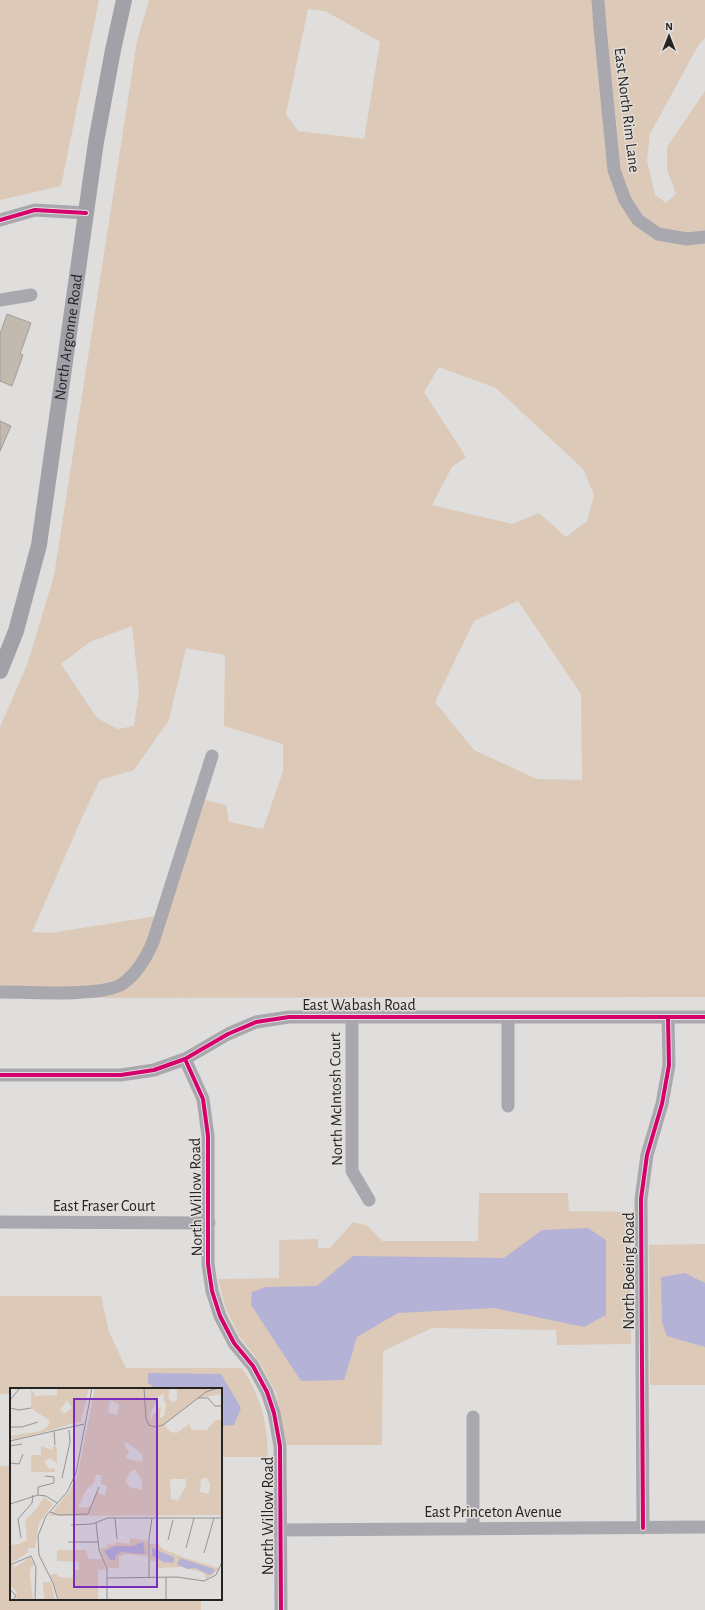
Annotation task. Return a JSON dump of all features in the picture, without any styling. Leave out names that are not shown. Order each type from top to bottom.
[{"type":"main road","name":"North Argonne Road","points":[[0,671],[16,631],[38,545],[96,142],[112,50],[124,0]]},
{"type":"street","name":"East North Rim Lane","points":[[598,0],[614,170],[625,200],[638,220],[658,234],[687,239],[705,237]]},
{"type":"street","points":[[0,220],[35,210],[86,213]]},
{"type":"street","points":[[0,300],[31,295]]},
{"type":"street","points":[[0,992],[102,991],[121,985],[134,974],[148,955],[153,942],[212,756]]},
{"type":"street","name":"East Wabash Road","points":[[0,1075],[121,1075],[154,1070],[184,1059],[228,1034],[256,1022],[289,1017],[705,1017]]},
{"type":"street","name":"North McIntosh Court","points":[[352,1017],[352,1171],[369,1200]]},
{"type":"street","points":[[508,1017],[508,1106]]},
{"type":"street","name":"North Boeing Road","points":[[643,1528],[641,1199],[647,1155],[662,1104],[669,1065],[668,1017]]},
{"type":"street","name":"North Willow Road","points":[[184,1059],[203,1100],[208,1136],[208,1264],[212,1291],[220,1316],[234,1343],[253,1366],[267,1392],[274,1413],[280,1446],[281,1610]]},
{"type":"street","name":"East Fraser Court","points":[[0,1222],[209,1223]]},
{"type":"street","points":[[473,1417],[473,1529]]},
{"type":"street","name":"East Princeton Avenue","points":[[280,1530],[705,1527]]},
{"type":"shaded area","points":[[0,0],[99,0],[61,186],[0,200]]},
{"type":"shaded area","points":[[149,0],[705,0],[705,38],[699,44],[650,134],[647,161],[655,195],[666,203],[676,194],[667,170],[667,147],[705,91],[705,997],[0,998],[0,727],[27,665],[54,576],[137,41]],"holes":[[[308,9],[325,11],[380,42],[364,139],[298,131],[286,114]],[[439,367],[496,388],[583,469],[594,495],[587,521],[566,537],[539,513],[512,524],[432,505],[452,467],[466,457],[424,392]],[[518,601],[581,694],[582,780],[537,779],[474,750],[435,702],[474,621]],[[132,626],[139,690],[134,726],[118,729],[97,718],[61,664],[90,642]],[[186,648],[225,655],[224,726],[283,744],[283,771],[263,829],[229,822],[226,805],[193,797],[156,916],[51,933],[32,932],[100,780],[134,770],[169,720]]]},
{"type":"shaded area","points":[[479,1193],[568,1193],[569,1211],[630,1212],[631,1344],[557,1345],[556,1330],[432,1328],[383,1351],[382,1445],[287,1445],[276,1393],[260,1363],[239,1336],[226,1309],[218,1279],[279,1278],[279,1240],[318,1239],[318,1248],[330,1248],[353,1222],[368,1226],[382,1241],[478,1241]]},
{"type":"shaded area","points":[[705,1244],[705,1385],[650,1385],[649,1245]]},
{"type":"shaded area","points":[[0,1296],[101,1296],[109,1332],[126,1368],[242,1368],[259,1400],[265,1421],[268,1457],[222,1457],[222,1388],[10,1388],[10,1394],[0,1394]]},
{"type":"shaded area","points":[[0,1466],[10,1466],[10,1600],[201,1600],[201,1610],[0,1610]]},
{"type":"water","points":[[588,1228],[606,1240],[606,1315],[584,1327],[494,1308],[398,1313],[357,1337],[344,1380],[301,1381],[251,1305],[252,1292],[266,1287],[317,1286],[353,1256],[504,1258],[542,1230]]},
{"type":"water","points":[[685,1273],[705,1283],[705,1347],[667,1336],[662,1323],[661,1277]]},
{"type":"water","points":[[148,1373],[221,1374],[241,1408],[234,1425],[222,1426],[222,1388],[155,1388],[148,1383]]},
{"type":"building","points":[[7,314],[31,323],[20,354],[23,355],[12,386],[0,381],[0,334]]},
{"type":"building","points":[[0,421],[11,426],[0,451]]},
{"type":"cycle path","points":[[0,220],[35,210],[86,213]]},
{"type":"cycle path","points":[[0,1075],[121,1075],[154,1070],[185,1059],[228,1034],[256,1022],[289,1017],[705,1017]]},
{"type":"cycle path","points":[[643,1528],[641,1199],[647,1155],[662,1104],[669,1065],[668,1017]]},
{"type":"cycle path","points":[[185,1059],[203,1099],[208,1136],[208,1264],[212,1291],[220,1316],[234,1343],[253,1366],[267,1392],[274,1413],[280,1446],[281,1610]]}]
